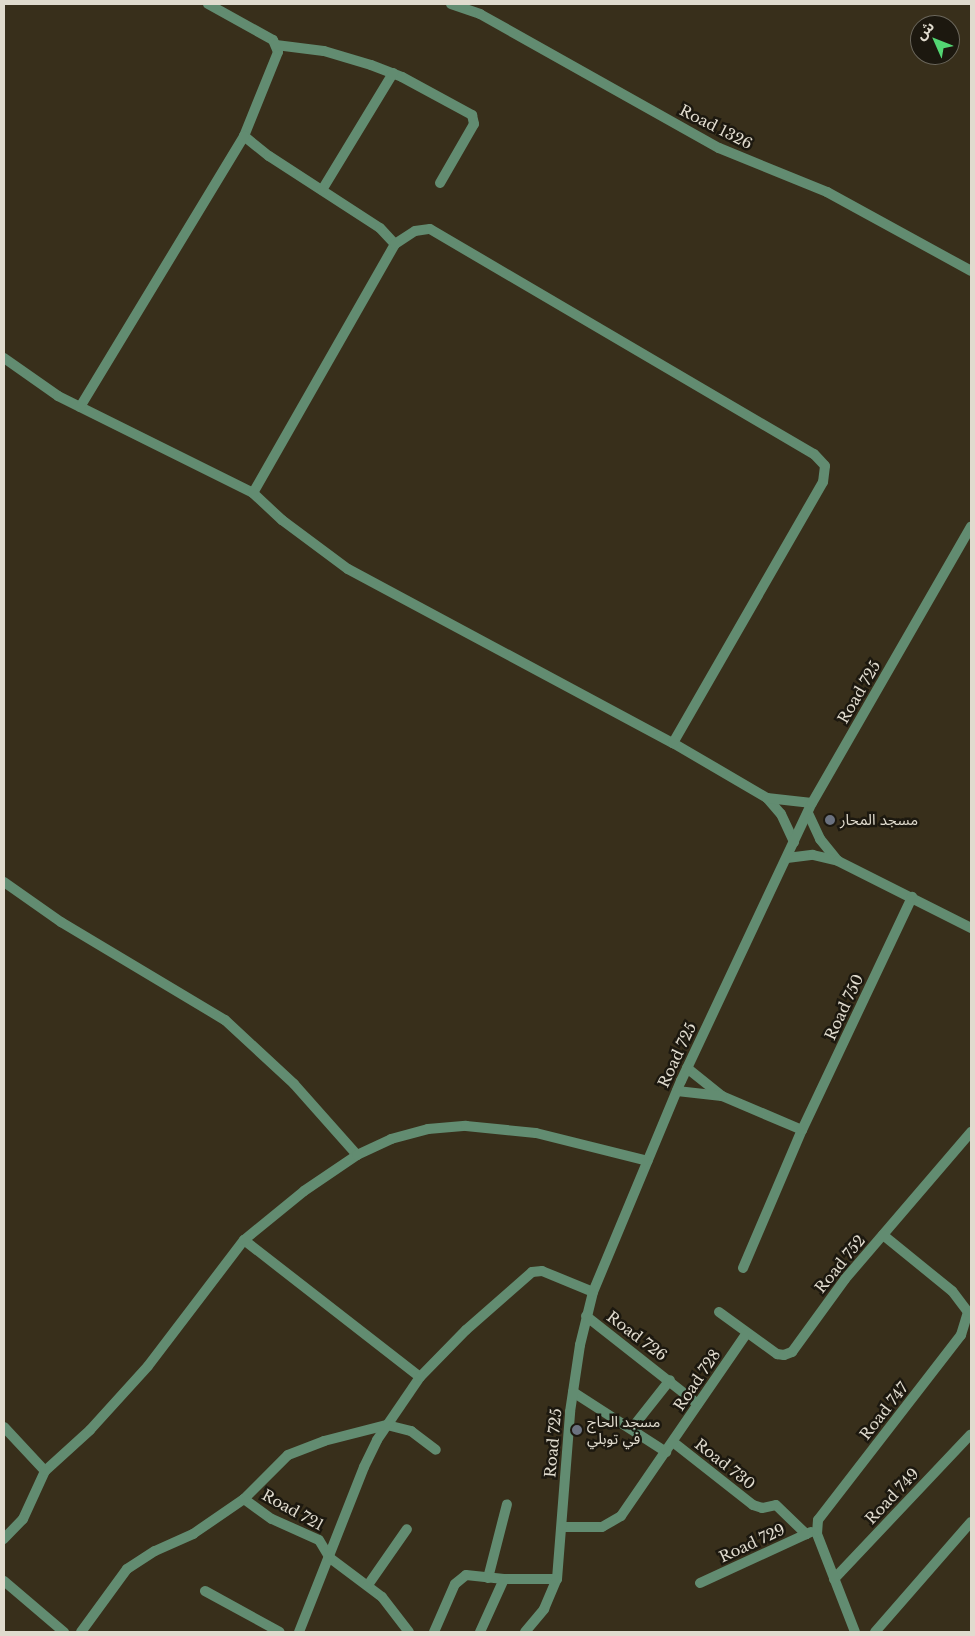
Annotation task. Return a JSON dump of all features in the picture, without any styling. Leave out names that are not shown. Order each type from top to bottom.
[{"type":"street","points":[[208,4],[267,37],[276,45],[324,51],[393,73],[468,112],[474,120],[440,183]]},
{"type":"street","name":"Road 1326","points":[[450,4],[480,14],[719,148],[820,188],[971,271]]},
{"type":"street","points":[[80,407],[244,136],[245,127],[278,59],[276,45]]},
{"type":"street","points":[[322,190],[393,73]]},
{"type":"street","points":[[244,136],[269,156],[380,228],[395,244]]},
{"type":"street","points":[[253,493],[395,244],[415,231],[430,229],[814,454],[825,466],[823,482],[674,743]]},
{"type":"street","points":[[4,358],[58,396],[253,493],[282,520],[348,569],[674,743],[768,798],[810,808],[820,839],[838,861]]},
{"type":"street","name":"Road 725","points":[[526,1632],[544,1610],[557,1579],[563,1527],[573,1392],[586,1316],[593,1292],[687,1068],[810,808],[971,527]]},
{"type":"street","points":[[768,798],[784,819],[794,842]]},
{"type":"street","points":[[786,858],[812,855],[838,861],[971,928]]},
{"type":"street","points":[[4,882],[61,922],[225,1020],[294,1084],[357,1155]]},
{"type":"street","name":"Road 750","points":[[744,1268],[802,1130],[912,897]]},
{"type":"street","points":[[687,1068],[722,1096],[802,1130]]},
{"type":"street","points":[[677,1091],[722,1096]]},
{"type":"street","points":[[4,1539],[23,1519],[45,1471],[90,1430],[148,1366],[244,1240],[304,1191],[357,1155],[391,1139],[428,1128],[466,1126],[536,1133],[648,1161]]},
{"type":"street","name":"Road 752","points":[[719,1312],[777,1354],[784,1356],[792,1352],[845,1280],[971,1132]]},
{"type":"street","name":"Road 747","points":[[816,1529],[821,1516],[961,1335],[969,1311],[952,1292],[883,1235]]},
{"type":"street","points":[[244,1240],[420,1376]]},
{"type":"street","points":[[299,1632],[330,1558],[364,1467],[387,1425],[420,1376],[466,1330],[532,1272],[542,1271],[593,1292]]},
{"type":"street","name":"Road 726","points":[[586,1316],[670,1380],[698,1404]]},
{"type":"street","name":"Road 728","points":[[563,1527],[594,1529],[616,1521],[666,1452],[747,1332]]},
{"type":"street","name":"Road 726","points":[[632,1428],[670,1380]]},
{"type":"street","points":[[573,1392],[632,1428],[666,1452]]},
{"type":"street","points":[[81,1632],[118,1579],[137,1561],[193,1534],[244,1499],[288,1455],[324,1441],[387,1425],[411,1431],[436,1450]]},
{"type":"street","points":[[4,1427],[45,1471]]},
{"type":"street","name":"Road 749","points":[[834,1579],[971,1434]]},
{"type":"street","name":"Road 730","points":[[672,1442],[756,1507],[771,1504],[779,1507],[806,1534]]},
{"type":"street","name":"Road 721","points":[[244,1499],[272,1518],[310,1534],[325,1547],[330,1558],[368,1584],[395,1611],[409,1632]]},
{"type":"street","points":[[488,1578],[507,1504]]},
{"type":"street","points":[[875,1632],[971,1522]]},
{"type":"street","points":[[368,1584],[407,1529]]},
{"type":"street","points":[[816,1529],[855,1632]]},
{"type":"street","name":"Road 729","points":[[700,1583],[816,1529]]},
{"type":"street","points":[[434,1632],[460,1579],[473,1575],[504,1579],[557,1579]]},
{"type":"street","points":[[480,1632],[504,1579]]},
{"type":"street","points":[[4,1581],[64,1632]]},
{"type":"street","points":[[205,1591],[280,1632]]},
{"type":"place","name":"مسجد المحار","points":[[830,820]]},
{"type":"place","name":"مسجد الحاج في توبلي","points":[[577,1430]]}]
